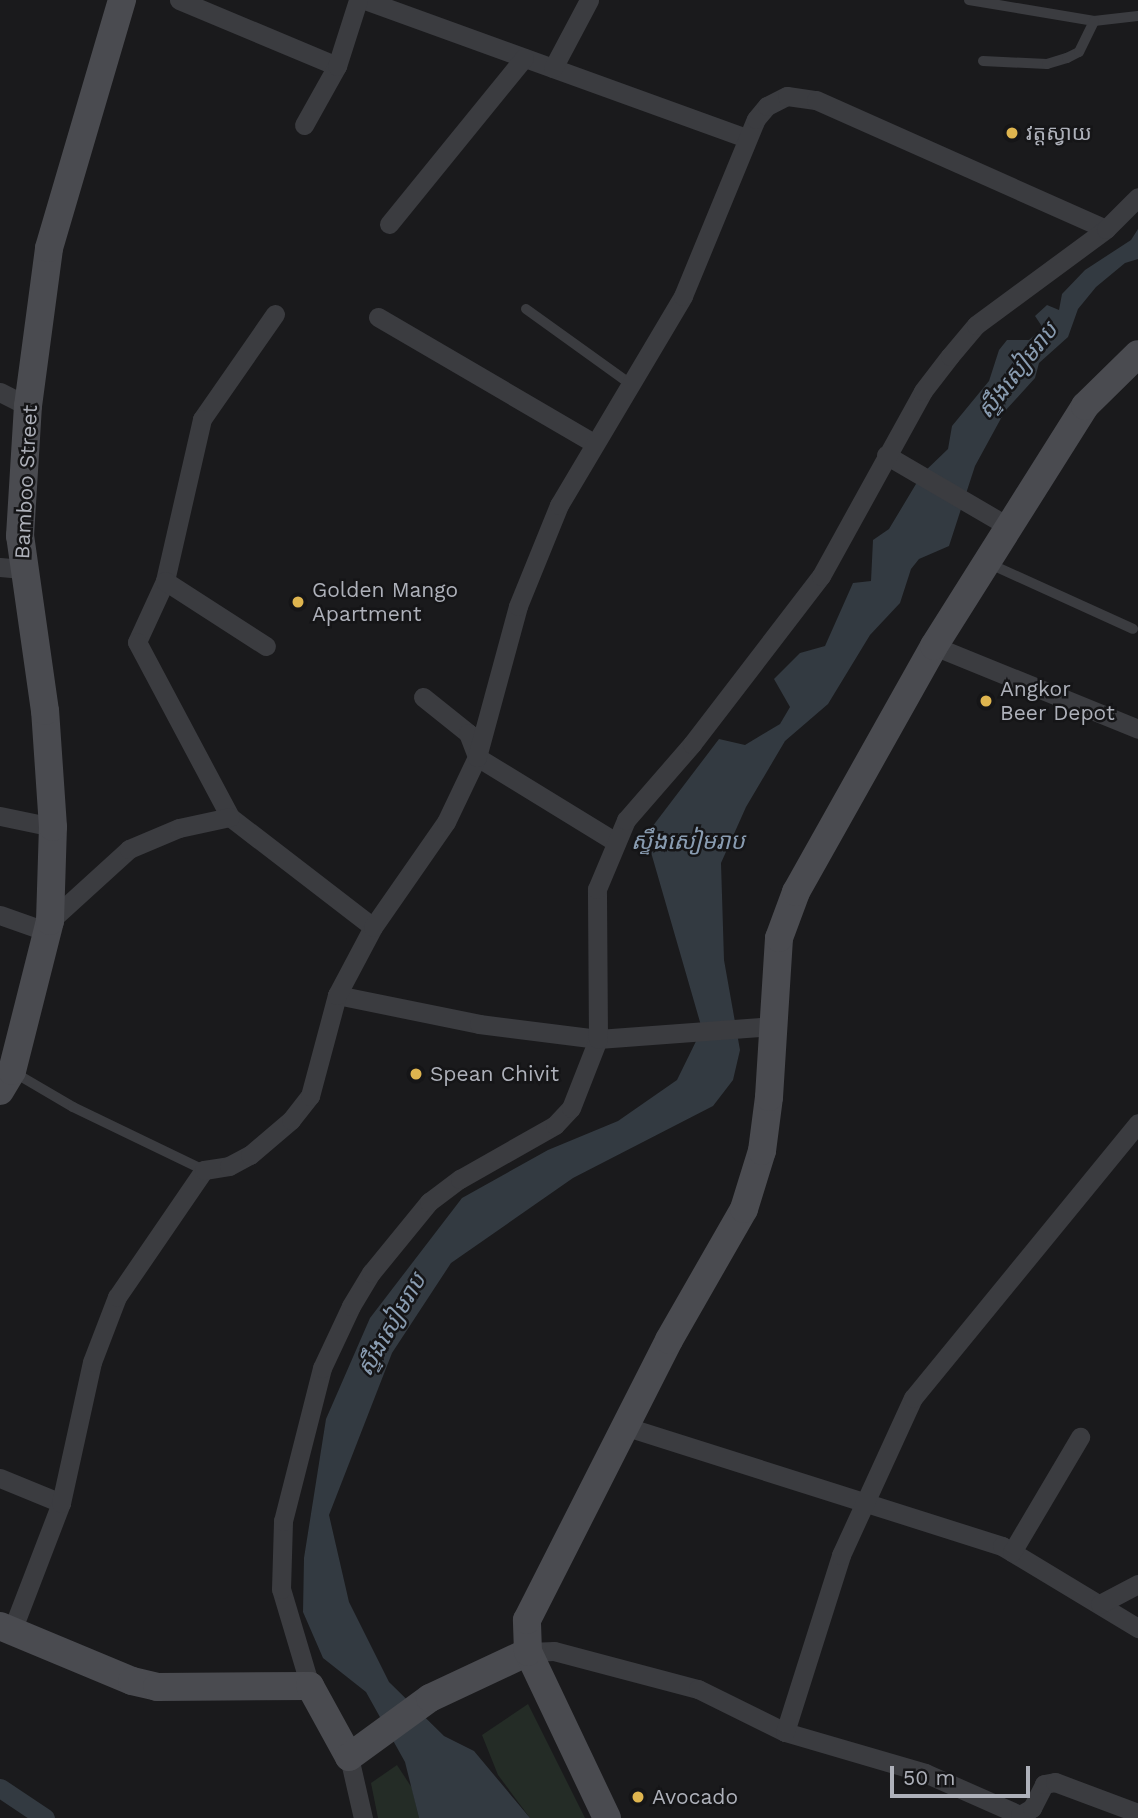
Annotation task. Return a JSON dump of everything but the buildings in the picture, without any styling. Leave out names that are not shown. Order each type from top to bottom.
[{"type":"street","name":"Bamboo Street","points":[[6,1081],[49,926],[53,827],[45,710],[11,568],[28,406],[49,248],[122,0]]},
{"type":"street","points":[[179,0],[337,66]]},
{"type":"street","points":[[304,125],[337,66],[358,0]]},
{"type":"street","points":[[365,0],[746,138]]},
{"type":"street","points":[[553,68],[589,0]]},
{"type":"street","points":[[389,224],[524,58]]},
{"type":"street","points":[[310,1686],[189,1690],[157,1687],[132,1681],[6,1627],[61,1503],[103,1331],[117,1297],[204,1170],[229,1166],[250,1155],[291,1120],[310,1096],[337,995],[373,927],[446,822],[477,757],[517,607],[559,505],[682,296],[746,138],[767,106],[787,96],[806,97],[1106,229]]},
{"type":"street","points":[[363,1818],[349,1757],[310,1686],[287,1618],[280,1546],[288,1485],[336,1335],[371,1273],[429,1202],[563,1116],[580,1090],[598,1039],[596,910],[614,841],[821,576],[895,459],[923,391],[976,325],[1106,229],[1138,197]]},
{"type":"street","points":[[275,314],[202,419],[165,581],[137,642],[230,817],[373,927]]},
{"type":"street","points":[[378,317],[594,443]]},
{"type":"street","points":[[607,1818],[528,1652],[527,1620],[669,1340],[744,1209],[762,1151],[762,1026],[779,937],[796,892],[934,646],[1085,407],[1138,354]]},
{"type":"street","points":[[0,392],[28,406]]},
{"type":"street","points":[[895,459],[1009,527]]},
{"type":"street","points":[[165,581],[266,646]]},
{"type":"street","points":[[934,646],[1138,729]]},
{"type":"street","points":[[423,698],[468,733],[477,757],[614,841]]},
{"type":"street","points":[[0,816],[53,827]]},
{"type":"street","points":[[0,915],[49,926],[129,849],[179,828],[230,817]]},
{"type":"street","points":[[337,995],[479,1024],[598,1039],[663,1031],[762,1026]]},
{"type":"street","points":[[785,1732],[809,1647],[863,1501],[913,1398],[1138,1123]]},
{"type":"street","points":[[627,1427],[863,1501],[1012,1552],[1138,1628]]},
{"type":"street","points":[[1012,1552],[1080,1437]]},
{"type":"street","points":[[0,1478],[61,1503]]},
{"type":"street","points":[[1100,1604],[1138,1584]]},
{"type":"street","points":[[349,1757],[430,1698],[528,1652],[554,1651],[698,1689],[785,1732],[925,1773],[1020,1815],[1032,1808],[1044,1784],[1055,1782],[1138,1813]]},
{"type":"lane","points":[[970,0],[1094,21],[1138,16]]},
{"type":"lane","points":[[983,61],[1047,64],[1066,58],[1079,52],[1094,21]]},
{"type":"lane","points":[[526,309],[629,383]]},
{"type":"lane","points":[[986,563],[1133,629]]},
{"type":"lane","points":[[6,1081],[73,1107],[204,1170]]},
{"type":"shaded area","points":[[528,1704],[585,1818],[530,1818],[498,1775],[482,1735]]},
{"type":"shaded area","points":[[397,1765],[412,1788],[419,1818],[378,1818],[371,1783]]},
{"type":"water","name":"ស្ទឹងសៀមរាប","points":[[1138,229],[1138,259],[1125,263],[1096,287],[1078,309],[1068,337],[1039,363],[1035,378],[1005,411],[975,466],[949,546],[919,559],[911,569],[900,603],[870,635],[828,704],[785,741],[746,807],[721,863],[724,960],[740,1050],[733,1080],[713,1106],[573,1178],[451,1263],[392,1353],[329,1515],[349,1602],[389,1682],[444,1736],[474,1751],[530,1818],[419,1818],[405,1762],[366,1692],[323,1658],[303,1612],[304,1558],[326,1419],[370,1318],[462,1198],[548,1150],[618,1121],[677,1080],[702,1029],[646,835],[719,739],[745,745],[780,724],[790,707],[774,679],[800,653],[825,646],[853,583],[871,581],[873,540],[889,529],[922,474],[948,449],[952,426],[989,381],[999,350],[1007,340],[1029,340],[1043,328],[1035,316],[1047,305],[1059,310],[1062,294],[1085,270],[1131,240]]},
{"type":"waterway","points":[[0,1788],[45,1818]]},
{"type":"place","name":"វត្តស្វាយ","points":[[1012,133]]},
{"type":"place","name":"Golden Mango Apartment","points":[[298,602]]},
{"type":"place","name":"Angkor Beer Depot","points":[[986,701]]},
{"type":"place","name":"Spean Chivit","points":[[416,1074]]},
{"type":"place","name":"Avocado","points":[[638,1797]]}]
